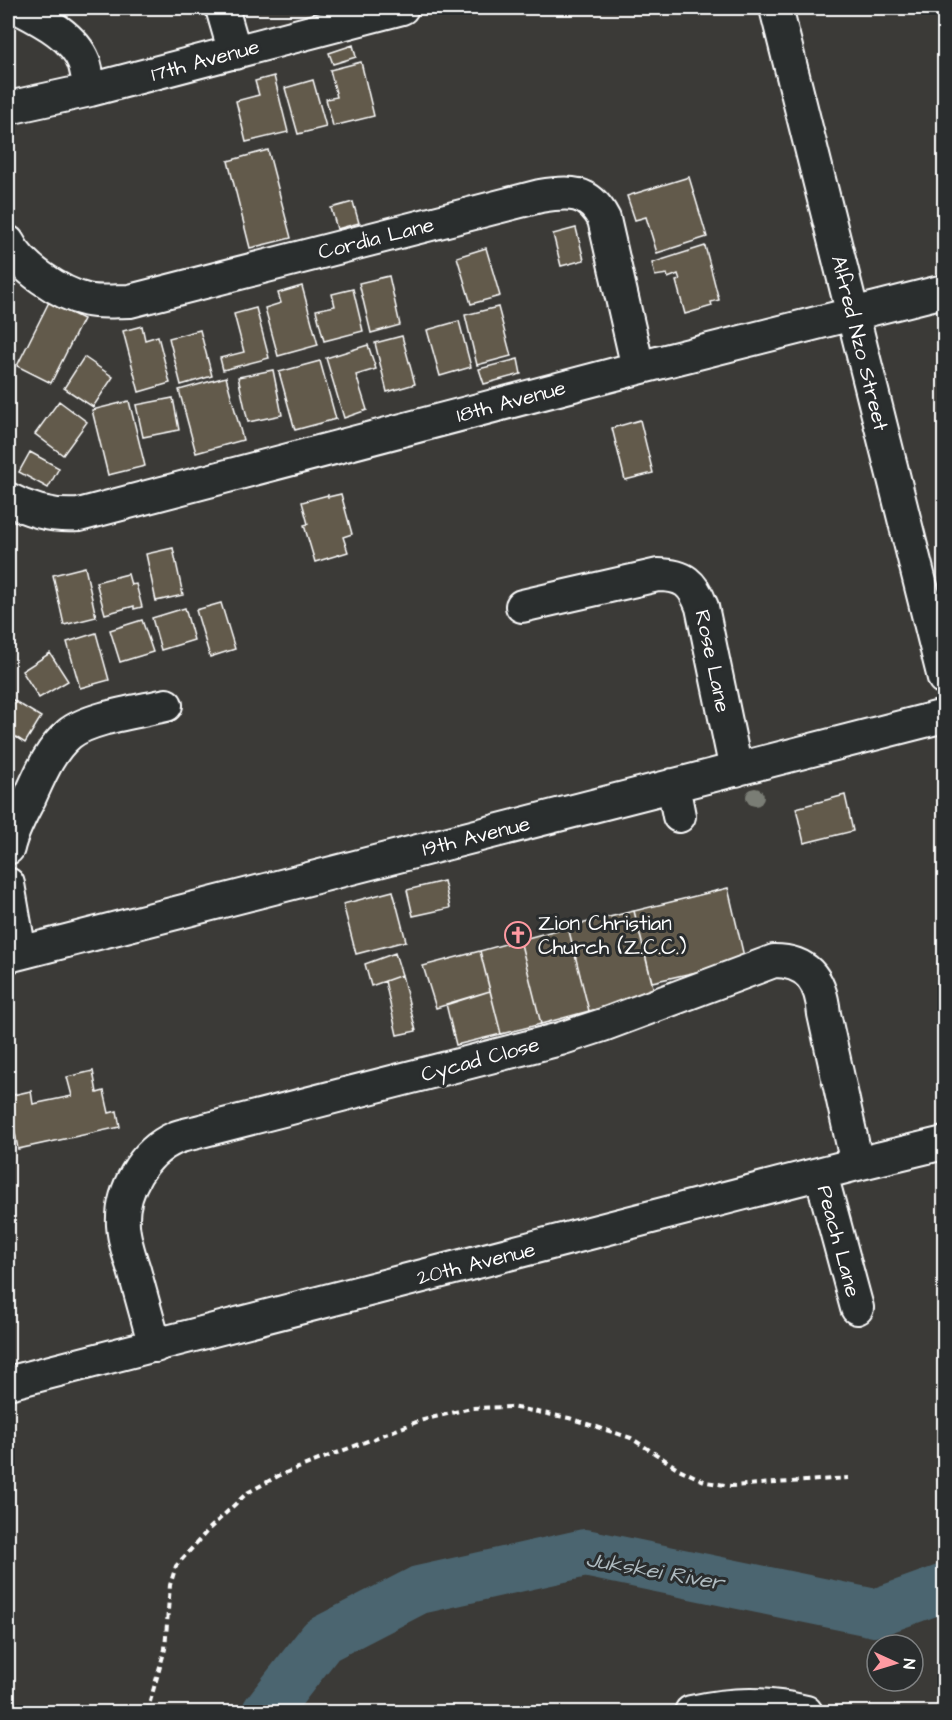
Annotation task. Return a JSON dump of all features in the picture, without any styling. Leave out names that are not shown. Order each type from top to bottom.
[{"type":"street","points":[[19,8],[48,25],[76,48],[83,61],[90,90]]},
{"type":"street","points":[[222,8],[235,53]]},
{"type":"street","name":"17th Avenue","points":[[8,108],[90,90],[402,8]]},
{"type":"street","name":"Alfred Nzo Street","points":[[776,8],[945,678]]},
{"type":"street","name":"Cordia Lane","points":[[8,242],[33,271],[64,290],[86,299],[107,302],[130,301],[540,196],[562,192],[579,194],[593,203],[604,219],[638,368]]},
{"type":"street","name":"18th Avenue","points":[[8,499],[36,511],[66,516],[79,515],[638,368],[945,291]]},
{"type":"street","name":"Rose Lane","points":[[522,606],[658,575],[670,575],[688,582],[696,592],[702,607],[736,770]]},
{"type":"street","points":[[8,848],[45,764],[68,735],[77,728],[92,722],[166,705]]},
{"type":"street","name":"19th Avenue","points":[[14,954],[460,851],[674,785],[945,716]]},
{"type":"street","points":[[674,785],[679,816]]},
{"type":"street","points":[[8,884],[14,954]]},
{"type":"street","name":"Cycad Close","points":[[155,1346],[124,1237],[123,1208],[137,1173],[160,1147],[175,1138],[197,1132],[560,1039],[774,961],[787,961],[810,973],[822,995],[824,1014],[857,1164]]},
{"type":"street","name":"20th Avenue","points":[[8,1383],[857,1164],[944,1144]]},
{"type":"street","name":"Peach Lane","points":[[820,1174],[858,1308]]},
{"type":"street","points":[[691,1713],[734,1705],[760,1704],[806,1713]]},
{"type":"path","points":[[147,1713],[165,1649],[170,1585],[176,1566],[209,1529],[247,1493],[280,1475],[419,1421],[471,1408],[511,1407],[569,1418],[631,1438],[706,1482],[731,1486],[849,1478]]},
{"type":"building","points":[[353,45],[356,57],[333,64],[329,53]]},
{"type":"building","points":[[361,62],[374,116],[333,126],[326,99],[337,97],[330,70]]},
{"type":"building","points":[[274,76],[288,132],[246,142],[236,101],[259,95],[255,81]]},
{"type":"building","points":[[313,80],[326,127],[298,134],[285,88]]},
{"type":"building","points":[[268,150],[291,238],[250,248],[228,161]]},
{"type":"building","points":[[689,177],[707,237],[657,253],[646,217],[635,220],[627,196]]},
{"type":"building","points":[[353,202],[359,223],[337,229],[331,208]]},
{"type":"building","points":[[576,228],[584,260],[561,266],[553,234]]},
{"type":"building","points":[[705,246],[719,300],[711,302],[712,306],[685,314],[676,281],[680,280],[678,274],[668,278],[667,274],[655,276],[652,263]]},
{"type":"building","points":[[486,248],[500,296],[471,304],[457,257]]},
{"type":"building","points":[[389,276],[400,325],[371,333],[359,283]]},
{"type":"building","points":[[302,286],[318,345],[278,356],[265,308],[281,303],[278,293]]},
{"type":"building","points":[[353,289],[363,331],[324,341],[316,310],[335,306],[332,294]]},
{"type":"building","points":[[49,302],[83,319],[51,383],[17,366]]},
{"type":"building","points":[[498,307],[511,356],[477,365],[465,315]]},
{"type":"building","points":[[256,308],[269,358],[223,370],[220,358],[244,352],[234,314]]},
{"type":"building","points":[[459,321],[471,367],[440,376],[427,330]]},
{"type":"building","points":[[142,326],[145,340],[158,336],[170,383],[139,392],[123,331]]},
{"type":"building","points":[[200,330],[212,376],[181,385],[169,338]]},
{"type":"building","points":[[402,336],[415,384],[387,392],[375,343]]},
{"type":"building","points":[[368,345],[376,369],[356,375],[367,410],[344,418],[326,358]]},
{"type":"building","points":[[84,357],[113,377],[93,407],[64,388]]},
{"type":"building","points":[[518,359],[521,374],[484,384],[479,369]]},
{"type":"building","points":[[320,361],[336,419],[295,430],[279,372]]},
{"type":"building","points":[[273,370],[282,415],[248,422],[238,377]]},
{"type":"building","points":[[226,377],[243,440],[196,453],[179,390]]},
{"type":"building","points":[[173,398],[179,430],[143,437],[136,405]]},
{"type":"building","points":[[59,401],[87,422],[63,455],[35,434]]},
{"type":"building","points":[[129,401],[145,466],[108,475],[92,410]]},
{"type":"building","points":[[640,420],[653,473],[625,480],[612,428]]},
{"type":"building","points":[[30,452],[59,468],[48,488],[19,472]]},
{"type":"building","points":[[341,494],[352,534],[343,537],[348,552],[315,562],[304,525],[308,524],[302,502]]},
{"type":"building","points":[[173,548],[183,595],[156,601],[146,554]]},
{"type":"building","points":[[85,567],[96,617],[64,625],[53,575]]},
{"type":"building","points":[[128,574],[131,585],[136,584],[142,607],[134,609],[134,606],[105,614],[96,582]]},
{"type":"building","points":[[221,603],[235,649],[210,657],[196,610]]},
{"type":"building","points":[[185,608],[194,640],[161,650],[152,618]]},
{"type":"building","points":[[142,620],[153,652],[120,662],[110,630]]},
{"type":"building","points":[[96,633],[109,680],[80,688],[67,642]]},
{"type":"building","points":[[50,653],[68,681],[39,698],[22,671]]},
{"type":"building","points":[[8,697],[41,717],[25,743],[8,732]]},
{"type":"building","points":[[845,795],[853,831],[804,843],[796,808]]},
{"type":"building","points":[[444,881],[450,908],[413,916],[407,890]]},
{"type":"building","points":[[728,888],[745,961],[652,982],[634,911]]},
{"type":"building","points":[[393,891],[406,941],[356,954],[343,904]]},
{"type":"building","points":[[634,911],[655,995],[589,1011],[568,927]]},
{"type":"building","points":[[568,927],[589,1011],[541,1024],[520,940]]},
{"type":"building","points":[[520,940],[541,1024],[501,1034],[480,951]]},
{"type":"building","points":[[480,951],[490,991],[436,1008],[423,966]]},
{"type":"building","points":[[395,953],[402,975],[371,986],[365,964]]},
{"type":"building","points":[[402,975],[416,1031],[397,1035],[385,981]]},
{"type":"building","points":[[490,991],[501,1034],[456,1045],[446,1004]]},
{"type":"building","points":[[93,1071],[97,1093],[104,1091],[109,1113],[117,1111],[120,1127],[18,1149],[8,1096],[31,1091],[33,1104],[72,1096],[67,1077]]},
{"type":"waterway","name":"Jukskei River","points":[[266,1712],[322,1640],[419,1590],[585,1553],[875,1613],[944,1588]]},
{"type":"place","name":"Zion Christian Church (Z.C.C.)","points":[[518,935]]}]
